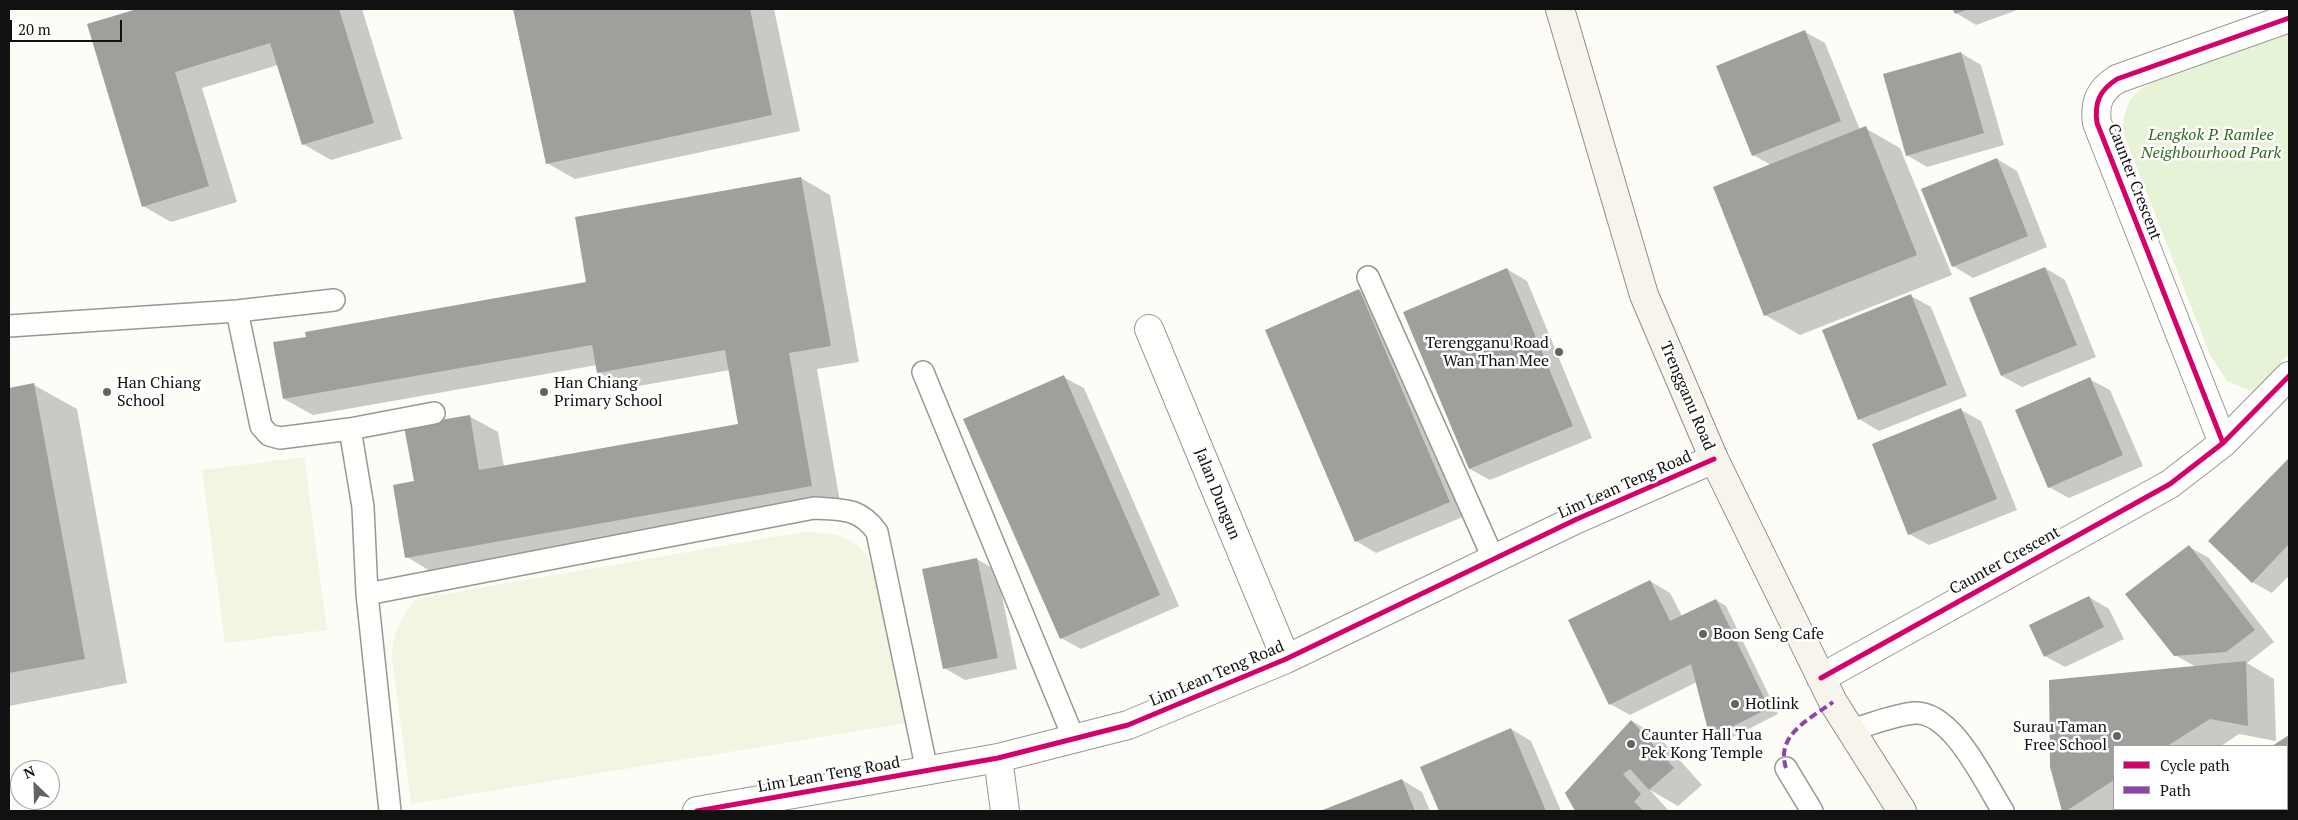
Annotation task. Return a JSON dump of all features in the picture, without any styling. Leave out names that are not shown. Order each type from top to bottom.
[{"type":"main road","name":"Trengganu Road","points":[[1560,9],[1644,295],[1714,459],[1821,678],[1895,809]]},
{"type":"street","name":"Caunter Crescent","points":[[2223,443],[2098,123],[2095,110],[2098,97],[2106,86],[2117,79],[2289,18]]},
{"type":"street","name":"Jalan Dungun","points":[[1149,329],[1286,659]]},
{"type":"street","name":"Caunter Crescent","points":[[1821,678],[2170,484],[2223,443],[2289,376]]},
{"type":"street","name":"Lim Lean Teng Road","points":[[697,811],[998,758],[1128,725],[1286,659],[1577,519],[1714,459]]},
{"type":"street","points":[[998,758],[1005,811]]},
{"type":"lane","points":[[1368,277],[1494,560]]},
{"type":"lane","points":[[9,326],[238,311],[334,300]]},
{"type":"lane","points":[[238,311],[261,426],[269,435],[280,438],[350,429],[434,413]]},
{"type":"lane","points":[[923,372],[1074,739]]},
{"type":"lane","points":[[350,429],[363,507],[367,594],[390,811]]},
{"type":"lane","points":[[367,594],[814,508],[853,511],[868,519],[877,532],[927,771]]},
{"type":"lane","points":[[1850,730],[1914,713],[1934,716],[1952,730],[2004,811]]},
{"type":"lane","points":[[1786,768],[1812,811]]},
{"type":"green space","name":"Lengkok P. Ramlee Neighbourhood Park","points":[[2289,34],[2289,354],[2253,392],[2227,381],[2210,355],[2123,132],[2128,103],[2136,93],[2149,83]]},
{"type":"green space","points":[[304,457],[327,630],[225,643],[202,470]]},
{"type":"green space","points":[[803,532],[825,533],[843,537],[858,546],[872,564],[906,723],[411,804],[392,649],[398,626],[416,599]]},
{"type":"building","points":[[137,9],[339,9],[374,123],[302,145],[270,43],[175,72],[209,186],[142,207],[87,24]]},
{"type":"building","points":[[513,9],[750,9],[772,115],[546,164]]},
{"type":"building","points":[[1953,9],[1969,9],[1955,14]]},
{"type":"building","points":[[1805,30],[1841,121],[1752,156],[1716,66]]},
{"type":"building","points":[[1961,52],[1984,133],[1906,156],[1883,74]]},
{"type":"building","points":[[1866,126],[1917,255],[1764,316],[1713,187]]},
{"type":"building","points":[[1997,158],[2028,236],[1952,267],[1921,189]]},
{"type":"building","points":[[801,177],[831,346],[789,353],[812,486],[405,558],[393,485],[414,481],[404,426],[470,415],[479,470],[738,424],[725,350],[597,373],[592,345],[283,399],[273,342],[306,337],[305,332],[586,282],[575,217]]},
{"type":"building","points":[[2045,267],[2077,345],[2001,376],[1969,298]]},
{"type":"building","points":[[1507,268],[1573,426],[1469,469],[1403,312]]},
{"type":"building","points":[[1359,289],[1450,502],[1355,542],[1265,330]]},
{"type":"building","points":[[1911,294],[1947,385],[1858,420],[1822,330]]},
{"type":"building","points":[[1064,375],[1160,595],[1060,639],[963,419]]},
{"type":"building","points":[[2090,377],[2123,455],[2048,488],[2015,410]]},
{"type":"building","points":[[34,383],[85,659],[9,673],[9,388]]},
{"type":"building","points":[[1961,408],[1997,499],[1908,535],[1872,444]]},
{"type":"building","points":[[2289,458],[2289,544],[2252,583],[2208,541]]},
{"type":"building","points":[[2189,545],[2255,630],[2226,652],[2174,656],[2125,594]]},
{"type":"building","points":[[977,558],[998,658],[943,669],[922,569]]},
{"type":"building","points":[[1650,580],[1670,621],[1716,599],[1769,708],[1710,738],[1691,664],[1609,705],[1568,620]]},
{"type":"building","points":[[2089,596],[2104,627],[2044,657],[2029,625]]},
{"type":"building","name":"Surau Taman Free School","points":[[2246,661],[2248,726],[2210,719],[2169,745],[2113,745],[2113,781],[2066,811],[2062,811],[2050,767],[2049,680]]},
{"type":"building","name":"Caunter Hall Tua Pek Kong Temple","points":[[1631,720],[1674,768],[1649,790],[1630,769],[1623,774],[1641,794],[1634,802],[1644,811],[1575,811],[1565,793]]},
{"type":"building","points":[[1511,728],[1546,811],[1439,811],[1420,767]]},
{"type":"building","points":[[2289,735],[2288,796],[2288,745],[2274,745]]},
{"type":"building","points":[[1402,779],[1415,811],[1320,811]]},
{"type":"building","points":[[2114,810],[2205,810],[2203,811],[2112,811]]},
{"type":"building","points":[[2240,810],[2265,810],[2263,811]]},
{"type":"marked path","points":[[1786,768],[1785,746],[1790,737],[1805,722],[1833,702]]},
{"type":"cycle path","points":[[2223,443],[2097,123],[2096,109],[2102,92],[2117,79],[2289,18]]},
{"type":"cycle path","points":[[1821,678],[2170,484],[2223,443],[2289,376]]},
{"type":"cycle path","points":[[697,811],[998,758],[1128,725],[1286,659],[1577,519],[1714,459]]},
{"type":"place","name":"Terengganu Road Wan Than Mee","points":[[1559,352]]},
{"type":"place","name":"Han Chiang School","points":[[107,392]]},
{"type":"place","name":"Han Chiang Primary School","points":[[544,392]]},
{"type":"place","name":"Boon Seng Cafe","points":[[1703,634]]},
{"type":"place","name":"Hotlink","points":[[1735,704]]},
{"type":"place","name":"Surau Taman Free School","points":[[2117,736]]},
{"type":"place","name":"Caunter Hall Tua Pek Kong Temple","points":[[1631,744]]}]
